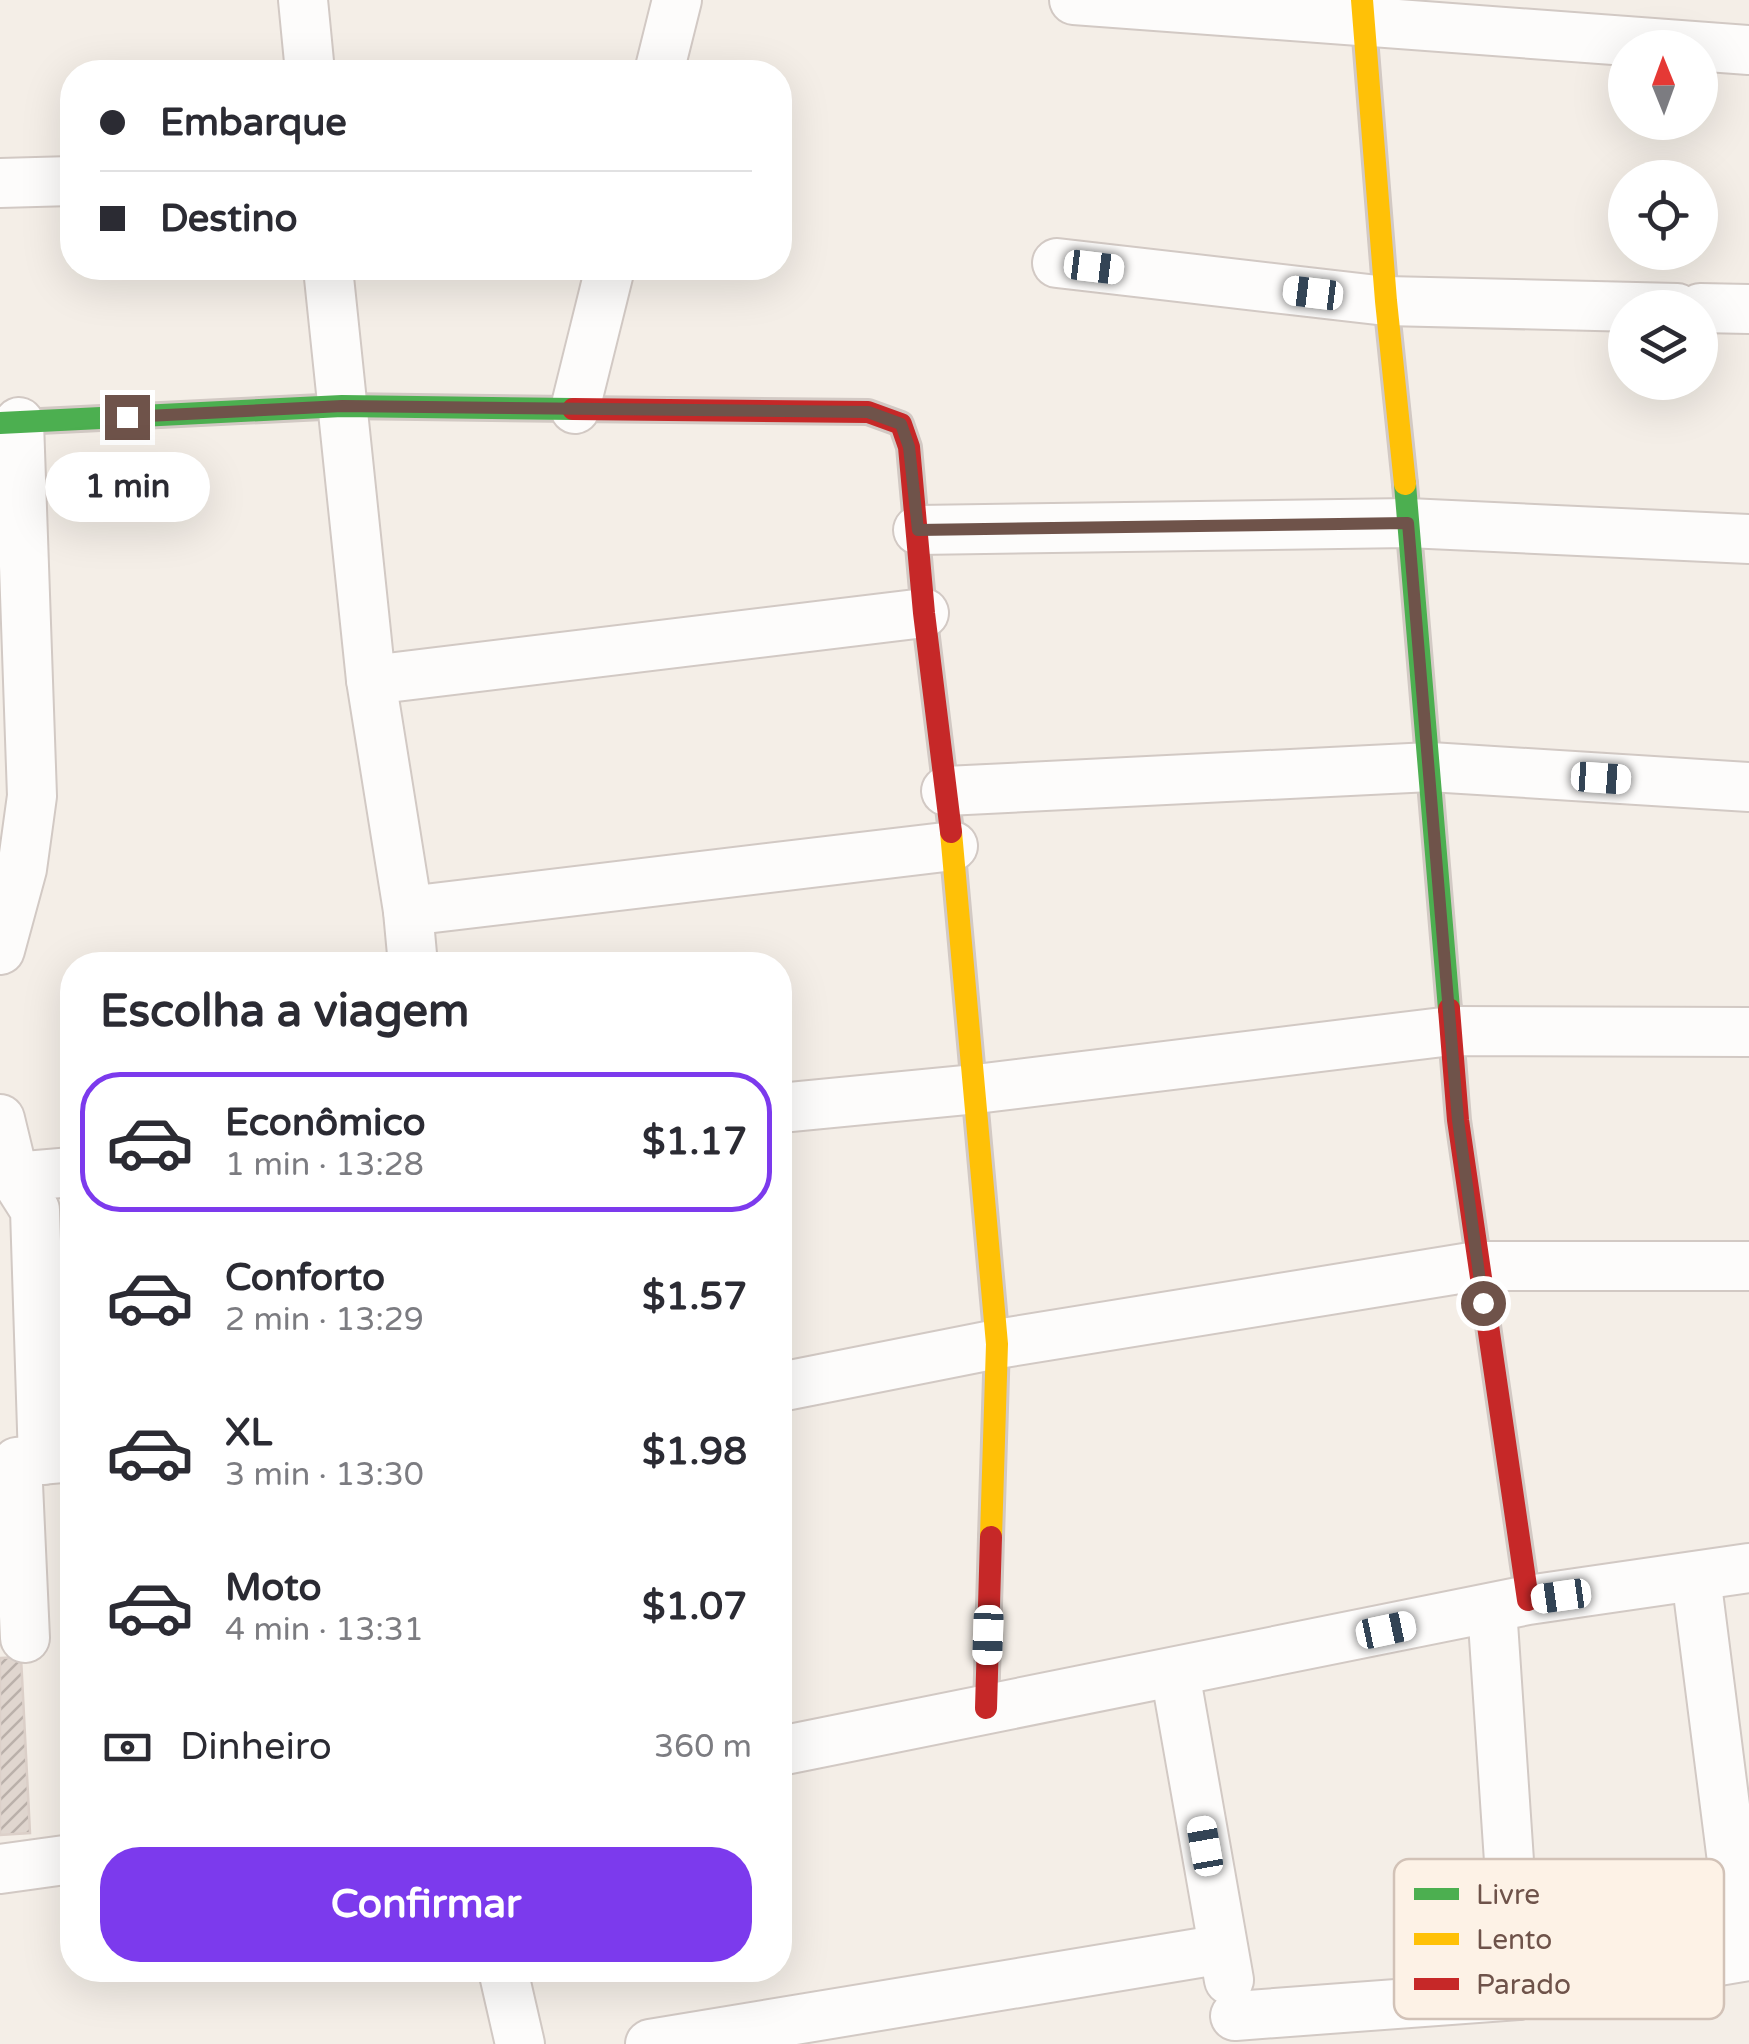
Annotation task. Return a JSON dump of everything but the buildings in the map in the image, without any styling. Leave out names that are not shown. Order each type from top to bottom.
[{"type":"street","points":[[303,0],[309,60]]},
{"type":"street","points":[[662,60],[677,0]]},
{"type":"street","points":[[1074,0],[1363,11],[1749,50]]},
{"type":"street","points":[[1363,11],[1458,1120],[1477,1266],[1510,1604],[1515,1859]]},
{"type":"street","points":[[0,183],[60,181]]},
{"type":"street","points":[[1057,263],[1386,301],[1608,306]]},
{"type":"street","points":[[329,280],[371,680],[413,952]]},
{"type":"street","points":[[575,408],[607,280]]},
{"type":"street","points":[[1718,308],[1749,309]]},
{"type":"street","points":[[0,950],[22,869],[32,796],[10,423],[342,406],[868,412],[901,424],[909,447],[924,614],[953,846],[997,1344],[986,1708]]},
{"type":"street","points":[[918,530],[1408,523],[1749,539]]},
{"type":"street","points":[[371,680],[924,614]]},
{"type":"street","points":[[946,791],[1430,766],[1749,788]]},
{"type":"street","points":[[408,911],[953,846]]},
{"type":"street","points":[[792,1107],[976,1089],[1451,1032],[1749,1032]]},
{"type":"street","points":[[0,1119],[14,1177],[35,1210],[58,1459],[17,1462],[25,1638]]},
{"type":"street","points":[[14,1177],[60,1173]]},
{"type":"street","points":[[792,1385],[997,1344],[1477,1266],[1749,1266]]},
{"type":"street","points":[[792,1748],[1510,1604],[1749,1568]]},
{"type":"street","points":[[1696,1577],[1740,1859],[1749,1954],[1724,1958]]},
{"type":"street","points":[[1175,1673],[1238,2030],[1394,2010]]},
{"type":"street","points":[[0,1869],[60,1861]]},
{"type":"street","points":[[650,2044],[1223,1949]]},
{"type":"street","points":[[505,1982],[520,2044]]},
{"type":"traffic: fast","points":[[0,423],[342,406],[573,409]]},
{"type":"traffic: fast","points":[[1405,484],[1449,1009]]},
{"type":"traffic: slow","points":[[1362,0],[1405,484]]},
{"type":"traffic: slow","points":[[951,832],[997,1344],[991,1537]]},
{"type":"traffic: jam","points":[[573,409],[868,412],[901,424],[909,447],[924,613],[951,832]]},
{"type":"traffic: jam","points":[[1449,1009],[1458,1120],[1528,1600]]},
{"type":"traffic: jam","points":[[986,1708],[991,1537]]},
{"type":"route","points":[[127,417],[342,406],[868,412],[901,424],[909,447],[918,530],[1408,523],[1458,1120],[1483,1303]]}]
